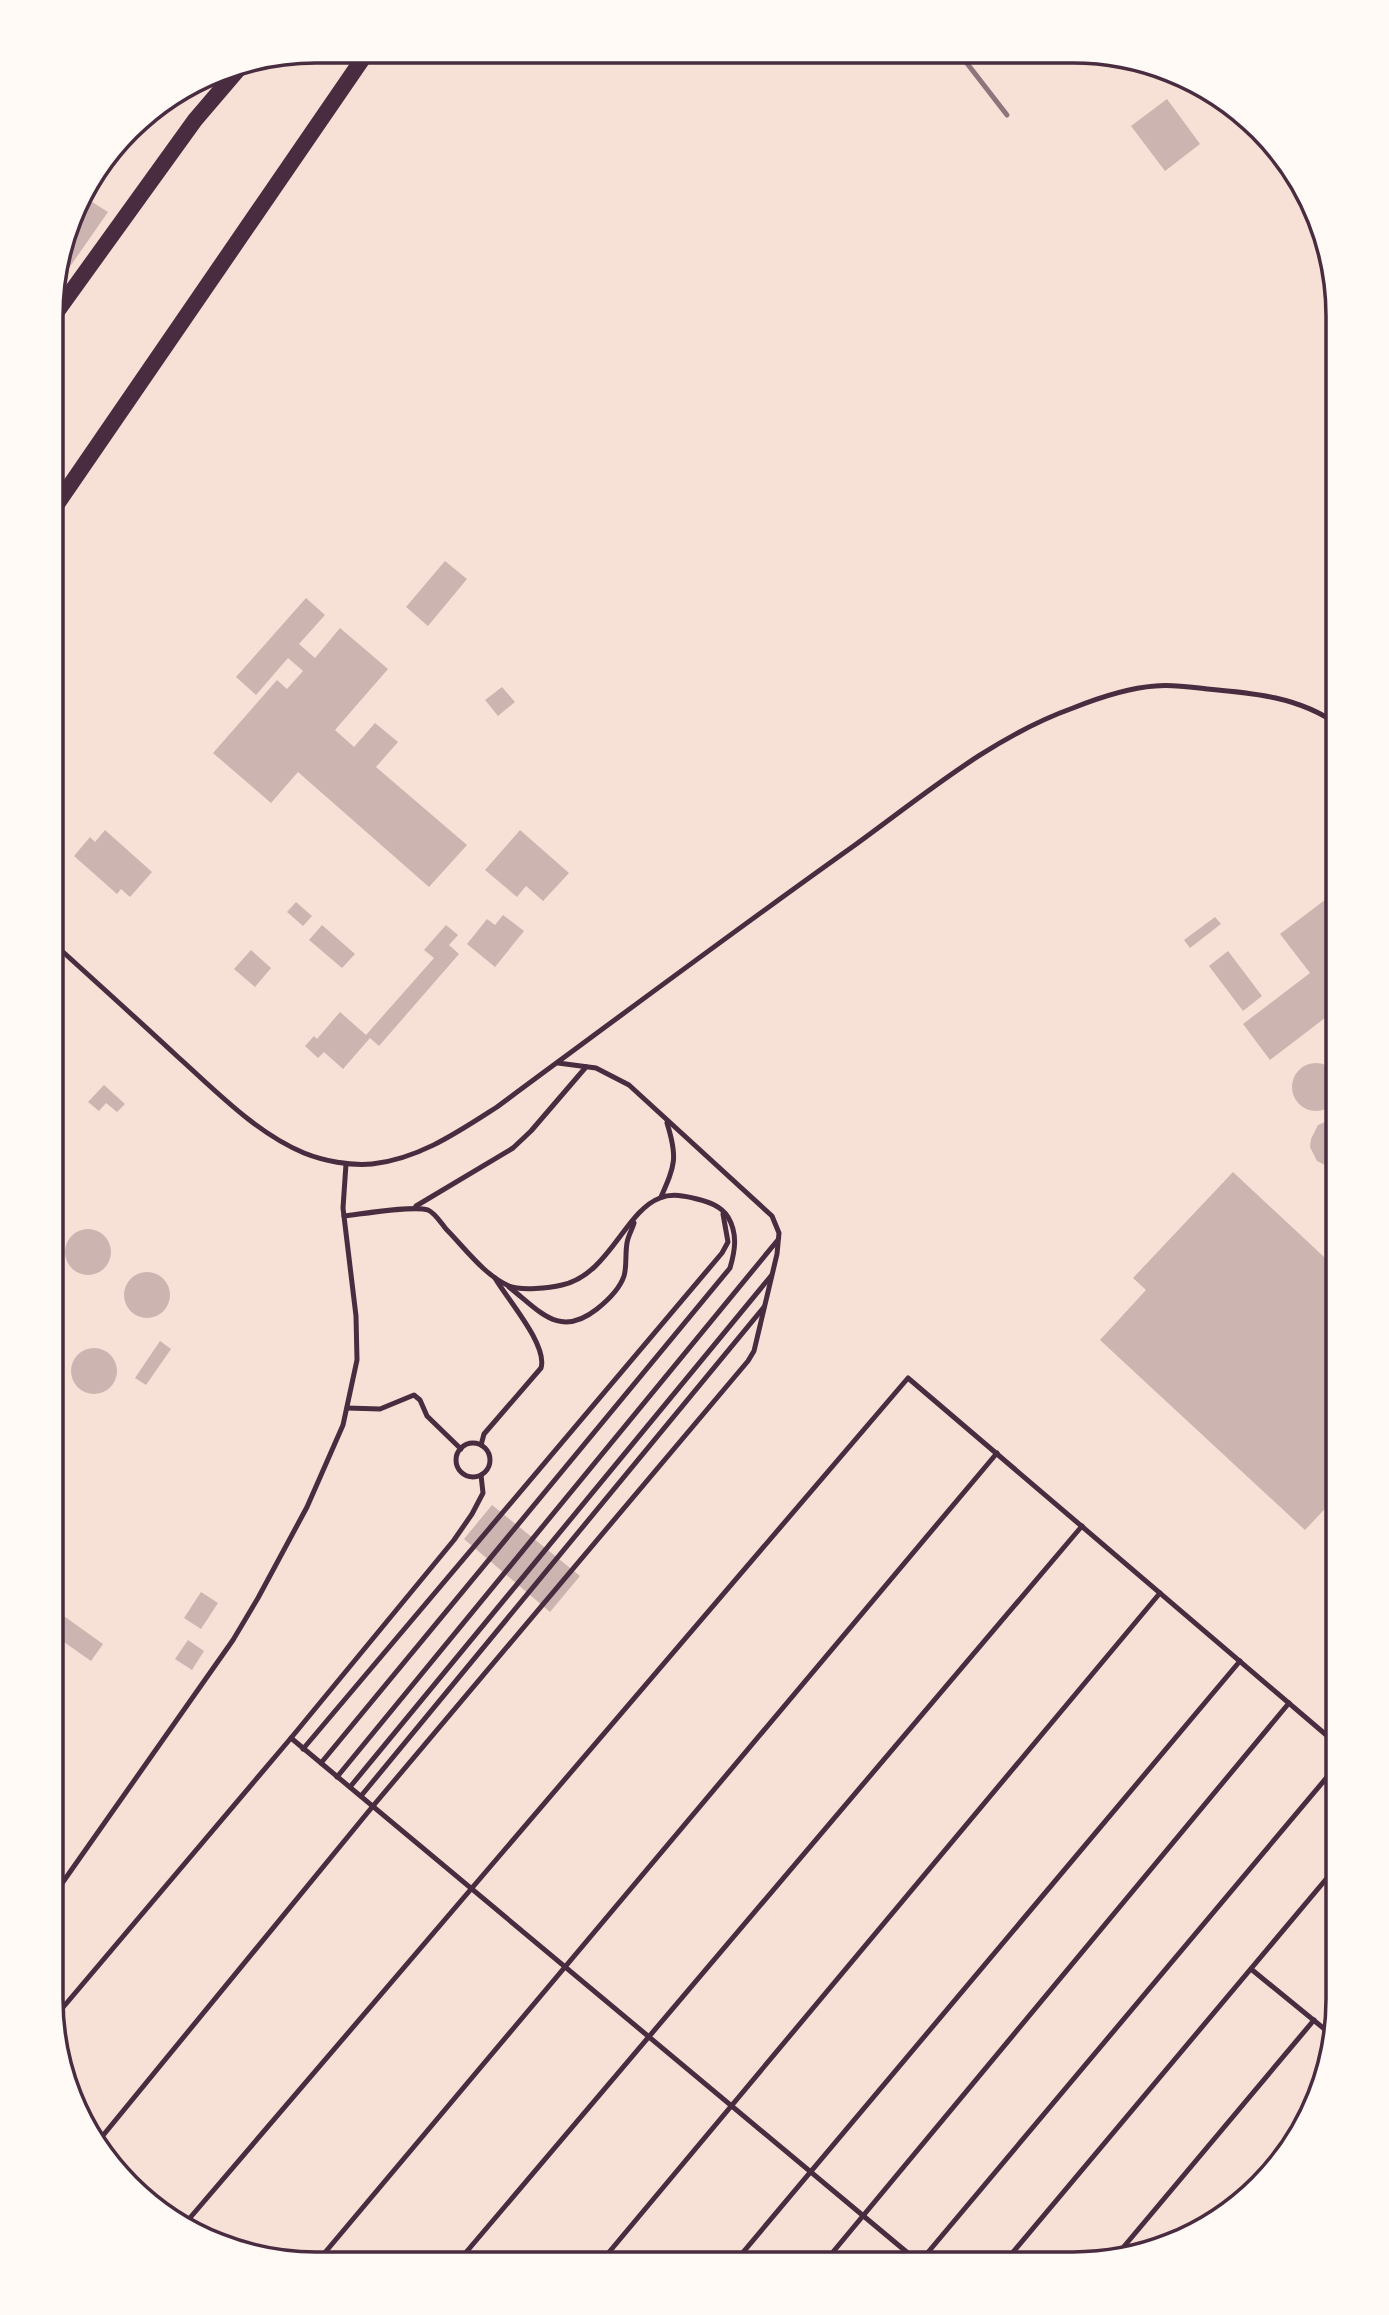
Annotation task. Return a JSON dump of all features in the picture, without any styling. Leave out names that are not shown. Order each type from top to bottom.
[{"type":"highway","points":[[63,495],[360,63]]},
{"type":"highway","points":[[64,302],[187,131],[232,77]]},
{"type":"lane","points":[[63,952],[222,1097],[271,1135],[305,1153],[345,1164],[373,1164],[423,1151],[456,1134],[497,1107],[961,768],[1047,718],[1122,692],[1155,686],[1263,695],[1309,708],[1326,718]]},
{"type":"lane","points":[[103,2135],[373,1806],[754,1351],[778,1240],[777,1225],[772,1216],[629,1086],[596,1068],[557,1063]]},
{"type":"lane","points":[[344,1216],[398,1211],[416,1206],[513,1148],[586,1067]]},
{"type":"lane","points":[[661,1197],[675,1166],[673,1143],[666,1120]]},
{"type":"lane","points":[[63,1882],[227,1649],[307,1507],[343,1424],[357,1360],[356,1316],[344,1216],[345,1164]]},
{"type":"lane","points":[[321,1763],[730,1268],[736,1238],[729,1219],[720,1208],[707,1201],[681,1195],[661,1197],[637,1217],[602,1261],[565,1285],[542,1288],[510,1287],[493,1275]]},
{"type":"lane","points":[[416,1206],[431,1211],[481,1266],[542,1313],[557,1322],[573,1323],[589,1316],[615,1291],[624,1275],[627,1242],[637,1217]]},
{"type":"lane","points":[[303,1749],[722,1253],[728,1242],[726,1222],[720,1208]]},
{"type":"lane","points":[[337,1777],[778,1240]]},
{"type":"lane","points":[[350,1787],[773,1273]]},
{"type":"lane","points":[[481,1445],[484,1434],[541,1368],[544,1360],[535,1337],[493,1275]]},
{"type":"lane","points":[[361,1796],[765,1306]]},
{"type":"lane","points":[[190,2218],[908,1378],[1326,1735]]},
{"type":"lane","points":[[347,1408],[380,1409],[414,1395],[420,1400],[427,1416],[461,1449]]},
{"type":"lane","points":[[470,1444],[481,1445],[490,1457],[488,1468],[481,1475],[469,1476],[460,1470],[456,1459],[461,1449],[470,1444]]},
{"type":"lane","points":[[325,2252],[997,1453]]},
{"type":"lane","points":[[63,2007],[454,1540],[483,1493],[481,1475]]},
{"type":"lane","points":[[466,2252],[1082,1526]]},
{"type":"lane","points":[[609,2252],[1160,1593]]},
{"type":"lane","points":[[743,2252],[1240,1661]]},
{"type":"lane","points":[[833,2252],[1289,1703]]},
{"type":"lane","points":[[291,1738],[906,2252]]},
{"type":"lane","points":[[928,2252],[1326,1778]]},
{"type":"lane","points":[[1013,2252],[1326,1879]]},
{"type":"lane","points":[[1251,1969],[1324,2029]]},
{"type":"lane","points":[[1124,2247],[1314,2020]]},
{"type":"building","points":[[1167,99],[1200,144],[1165,171],[1131,126]]},
{"type":"building","points":[[92,202],[108,212],[69,268],[76,234]]},
{"type":"building","points":[[445,561],[467,579],[428,626],[406,607]]},
{"type":"building","points":[[306,598],[325,615],[299,644],[315,658],[340,628],[388,669],[335,730],[354,747],[375,723],[398,742],[376,767],[467,845],[429,887],[298,772],[271,803],[213,753],[277,680],[287,689],[303,671],[288,658],[256,695],[236,677]]},
{"type":"building","points":[[502,687],[515,702],[498,716],[485,700]]},
{"type":"building","points":[[105,830],[152,872],[130,897],[121,889],[117,894],[74,856],[90,837],[95,842]]},
{"type":"building","points":[[520,830],[569,873],[543,901],[526,886],[517,897],[485,870]]},
{"type":"building","points":[[1326,899],[1326,1017],[1270,1060],[1243,1024],[1310,973],[1280,934]]},
{"type":"building","points":[[296,902],[312,916],[303,926],[287,912]]},
{"type":"building","points":[[503,915],[524,931],[495,967],[467,944],[487,919],[495,925]]},
{"type":"building","points":[[1215,917],[1221,924],[1190,948],[1184,940]]},
{"type":"building","points":[[322,925],[355,954],[342,968],[309,940]]},
{"type":"building","points":[[446,925],[458,935],[449,945],[459,954],[379,1046],[370,1038],[343,1069],[324,1052],[318,1058],[305,1046],[314,1036],[317,1039],[340,1012],[366,1035],[434,958],[424,950]]},
{"type":"building","points":[[251,950],[271,968],[255,987],[234,969]]},
{"type":"building","points":[[1228,951],[1262,996],[1243,1011],[1209,966]]},
{"type":"building","points":[[1307,1064],[1325,1064],[1326,1109],[1307,1110],[1293,1096],[1293,1078]]},
{"type":"building","points":[[104,1085],[125,1104],[117,1112],[106,1103],[99,1111],[88,1102]]},
{"type":"building","points":[[1326,1122],[1326,1166],[1317,1161],[1310,1147],[1318,1125]]},
{"type":"building","points":[[1233,1172],[1326,1259],[1326,1508],[1305,1530],[1100,1340],[1146,1290],[1133,1278]]},
{"type":"building","points":[[88,1229],[104,1236],[111,1252],[104,1268],[88,1275],[72,1268],[65,1252],[72,1236]]},
{"type":"building","points":[[147,1272],[163,1279],[170,1295],[163,1311],[147,1318],[131,1311],[124,1295],[131,1279]]},
{"type":"building","points":[[160,1341],[171,1349],[146,1385],[135,1378]]},
{"type":"building","points":[[94,1348],[110,1355],[117,1371],[110,1387],[94,1394],[78,1387],[71,1371],[78,1355]]},
{"type":"building","points":[[492,1505],[580,1576],[550,1612],[464,1539]]},
{"type":"building","points":[[201,1592],[218,1603],[201,1629],[184,1618]]},
{"type":"building","points":[[63,1615],[103,1644],[91,1661],[63,1641]]},
{"type":"building","points":[[188,1640],[204,1651],[192,1670],[175,1659]]},
{"type":"railway","points":[[967,63],[1007,115]]}]
